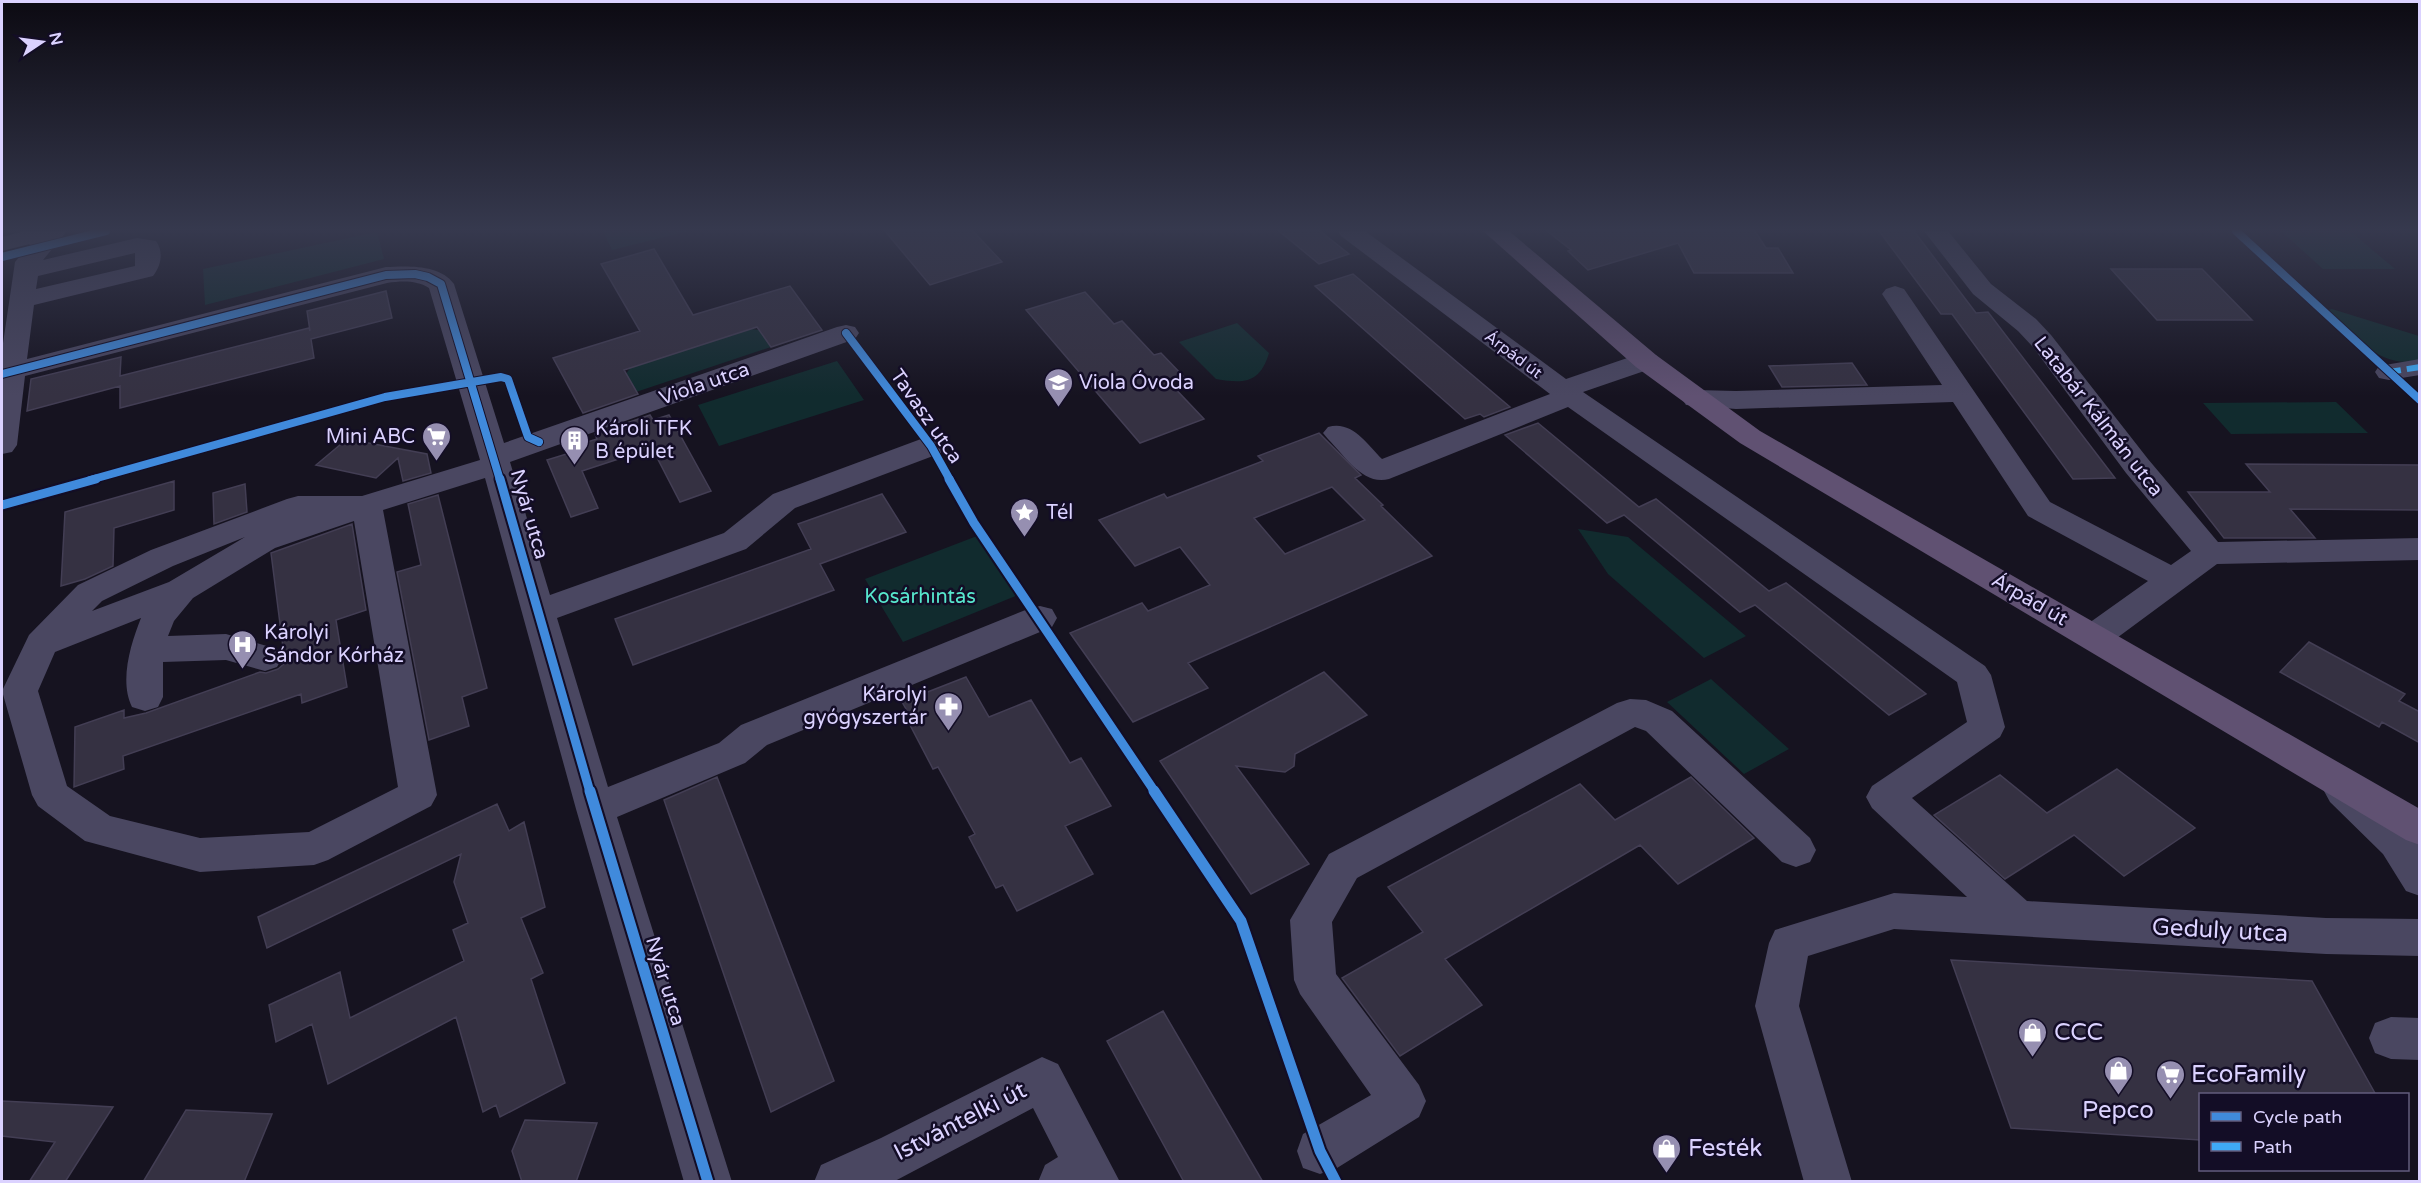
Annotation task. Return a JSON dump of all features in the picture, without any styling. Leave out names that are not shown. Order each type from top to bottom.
[{"type":"main road","name":"Árpád út","points":[[1559,286],[1646,361],[1750,437],[2420,829]]},
{"type":"street","points":[[2,445],[9,345],[24,286]]},
{"type":"street","points":[[22,300],[80,286]]},
{"type":"street","name":"Nyár utca","points":[[7,373],[343,286]]},
{"type":"street","name":"Nyár utca","points":[[442,286],[708,1182]]},
{"type":"street","name":"Árpád út","points":[[1424,286],[1567,393],[1973,675],[1987,728],[1884,797],[2020,920]]},
{"type":"street","name":"Latabár Kálmán utca","points":[[1980,286],[2027,325],[2042,341],[2137,466],[2210,553]]},
{"type":"street","points":[[1895,294],[2039,508],[2172,580]]},
{"type":"street","name":"Viola utca","points":[[265,528],[367,506],[846,333]]},
{"type":"street","name":"Árpád út","points":[[1567,393],[1646,361]]},
{"type":"street","points":[[2389,372],[2420,367]]},
{"type":"street","points":[[1338,433],[1378,472],[1567,393]]},
{"type":"street","points":[[1696,399],[1736,400],[1961,393]]},
{"type":"street","points":[[539,612],[735,541],[784,501],[931,446]]},
{"type":"street","points":[[265,528],[162,558],[90,593],[41,644],[20,691],[51,795],[99,830],[200,855],[314,848],[418,795],[367,506]]},
{"type":"street","points":[[145,697],[146,650],[159,616],[181,590],[265,528]]},
{"type":"street","points":[[2094,637],[2210,553],[2420,549]]},
{"type":"street","points":[[41,644],[181,590]]},
{"type":"street","points":[[596,809],[732,753],[754,735],[1040,618]]},
{"type":"street","points":[[146,650],[226,647],[265,658]]},
{"type":"street","points":[[1320,1151],[1403,1101],[1315,980],[1311,920],[1343,866],[1630,713],[1646,714],[1659,721],[1796,850]]},
{"type":"street","points":[[2317,767],[2393,839],[2417,871],[2420,879]]},
{"type":"street","name":"Geduly utca","points":[[1828,1182],[1777,1006],[1790,943],[1894,911],[2326,936],[2420,938]]},
{"type":"street","name":"Istvántelki út","points":[[838,1182],[898,1155],[1042,1079],[1082,1176]]},
{"type":"green space","points":[[204,286],[278,286],[205,305]]},
{"type":"green space","points":[[2332,309],[2419,336],[2419,361],[2404,362],[2379,355],[2368,348],[2327,310]]},
{"type":"green space","points":[[1237,323],[1269,353],[1261,370],[1250,379],[1235,381],[1216,379],[1179,342]]},
{"type":"green space","points":[[750,329],[759,330],[771,347],[636,392],[626,374],[630,368]]},
{"type":"green space","points":[[837,361],[864,400],[719,446],[698,405]]},
{"type":"green space","points":[[2336,402],[2368,433],[2231,434],[2203,403]]},
{"type":"green space","points":[[1578,529],[1628,537],[1746,636],[1704,658],[1608,574]]},
{"type":"green space","name":"Kosárhintás","points":[[977,536],[1018,595],[903,642],[865,579]]},
{"type":"green space","points":[[1711,679],[1789,749],[1744,774],[1667,702]]},
{"type":"building","points":[[614,286],[676,286],[693,315],[790,286],[822,330],[771,347],[757,327],[624,370],[638,394],[583,413],[553,358],[640,331]]},
{"type":"building","points":[[1315,286],[1367,286],[1510,407],[1484,417],[1480,414],[1465,419]]},
{"type":"building","points":[[1920,286],[1956,286],[1976,313],[1988,312],[2115,478],[2073,479],[1952,314],[1941,314]]},
{"type":"building","points":[[2127,286],[2219,286],[2252,320],[2157,320]]},
{"type":"building","points":[[386,291],[392,318],[311,339],[314,358],[120,408],[120,386],[27,411],[31,379],[121,357],[120,376],[309,328],[310,331],[307,311]]},
{"type":"building","points":[[1085,292],[1114,324],[1122,321],[1154,355],[1161,353],[1184,377],[1169,382],[1204,419],[1140,443],[1026,310]]},
{"type":"building","points":[[1852,363],[1867,385],[1782,387],[1769,366]]},
{"type":"building","name":"Károli TFK B épület","points":[[650,415],[653,420],[669,415],[711,491],[680,502],[652,448],[582,471],[598,508],[571,517],[547,460],[573,452],[571,447],[597,439],[595,434]]},
{"type":"building","points":[[1538,423],[1639,507],[1656,499],[1769,591],[1786,583],[1926,694],[1889,715],[1755,605],[1740,612],[1624,515],[1607,523],[1505,435]]},
{"type":"building","points":[[1319,433],[1361,475],[1355,478],[1432,556],[1188,663],[1208,688],[1133,722],[1070,633],[1142,603],[1148,611],[1210,585],[1180,547],[1135,566],[1099,520],[1164,494],[1167,498],[1263,461],[1258,456]],"holes":[[[1332,487],[1365,520],[1285,554],[1254,518]]]},
{"type":"building","points":[[347,439],[427,454],[431,473],[403,481],[398,458],[376,478],[316,465]]},
{"type":"building","points":[[2246,464],[2420,465],[2420,510],[2290,509],[2315,538],[2224,538],[2188,492],[2270,492]]},
{"type":"building","points":[[174,481],[174,510],[114,528],[113,566],[85,579],[61,586],[65,512]]},
{"type":"building","points":[[245,484],[247,512],[214,524],[213,493]]},
{"type":"building","points":[[882,494],[906,532],[820,564],[834,590],[633,665],[615,619],[811,549],[798,524]]},
{"type":"building","points":[[438,495],[487,688],[462,697],[469,726],[429,740],[397,572],[421,565],[408,504]]},
{"type":"building","points":[[352,524],[366,610],[336,620],[347,687],[302,703],[301,694],[123,756],[124,769],[74,787],[75,727],[124,710],[124,718],[146,713],[260,672],[266,673],[278,669],[285,663],[271,553]]},
{"type":"building","points":[[2309,642],[2405,694],[2399,701],[2420,712],[2420,743],[2382,722],[2379,727],[2280,672]]},
{"type":"building","points":[[1324,672],[1367,715],[1295,754],[1294,766],[1285,772],[1236,766],[1309,864],[1251,894],[1160,761]]},
{"type":"building","points":[[966,677],[989,717],[1031,700],[1070,763],[1081,758],[1111,806],[1065,826],[1093,874],[1017,911],[1003,885],[996,888],[969,837],[975,834],[938,767],[933,769],[910,725],[914,723],[902,702]]},
{"type":"building","points":[[2117,769],[2195,828],[2124,876],[2074,835],[2005,879],[1934,815],[2000,775],[2047,813]]},
{"type":"building","points":[[717,777],[834,1081],[771,1112],[664,800]]},
{"type":"building","points":[[1691,777],[1754,838],[1678,884],[1640,845],[1445,959],[1482,1005],[1400,1056],[1342,978],[1423,932],[1388,887],[1580,784],[1615,820]]},
{"type":"building","points":[[497,804],[509,831],[524,822],[545,907],[521,918],[543,973],[531,979],[565,1083],[500,1117],[496,1105],[483,1112],[456,1017],[328,1084],[312,1024],[276,1042],[269,1005],[340,972],[350,1018],[464,961],[453,930],[468,923],[454,882],[461,854],[267,948],[258,917]]},
{"type":"building","points":[[1951,960],[2312,981],[2375,1093],[2199,1093],[2199,1140],[2011,1128]]},
{"type":"building","points":[[1163,1011],[1263,1182],[1184,1182],[1107,1041]]},
{"type":"building","points":[[2,1101],[113,1107],[65,1182],[29,1182],[55,1142],[2,1136]]},
{"type":"building","points":[[186,1110],[272,1114],[244,1182],[143,1182]]},
{"type":"building","points":[[525,1120],[597,1123],[576,1182],[522,1182],[512,1151]]},
{"type":"marked path","points":[[2389,372],[2420,367]]},
{"type":"cycle path","points":[[2,374],[343,286]]},
{"type":"cycle path","points":[[442,286],[496,465],[595,809],[708,1182]]},
{"type":"cycle path","points":[[2296,286],[2420,400]]},
{"type":"cycle path","name":"Tavasz utca","points":[[846,333],[931,446],[974,523],[1241,921],[1320,1151],[1336,1182]]},
{"type":"cycle path","points":[[2,505],[385,397],[501,377],[508,379],[528,437],[539,442]]},
{"type":"place","name":"Viola Óvoda","points":[[1058,408]]},
{"type":"place","name":"Mini ABC","points":[[436,462]]},
{"type":"place","name":"Károli TFK B épület","points":[[574,466]]},
{"type":"place","name":"Tél","points":[[1025,538]]},
{"type":"place","name":"Károlyi Sándor Kórház","points":[[243,670]]},
{"type":"place","name":"Károlyi gyógyszertár","points":[[948,732]]},
{"type":"place","name":"CCC","points":[[2033,1058]]},
{"type":"place","name":"Pepco","points":[[2118,1096]]},
{"type":"place","name":"EcoFamily","points":[[2170,1100]]},
{"type":"place","name":"Festék","points":[[1667,1174]]}]
